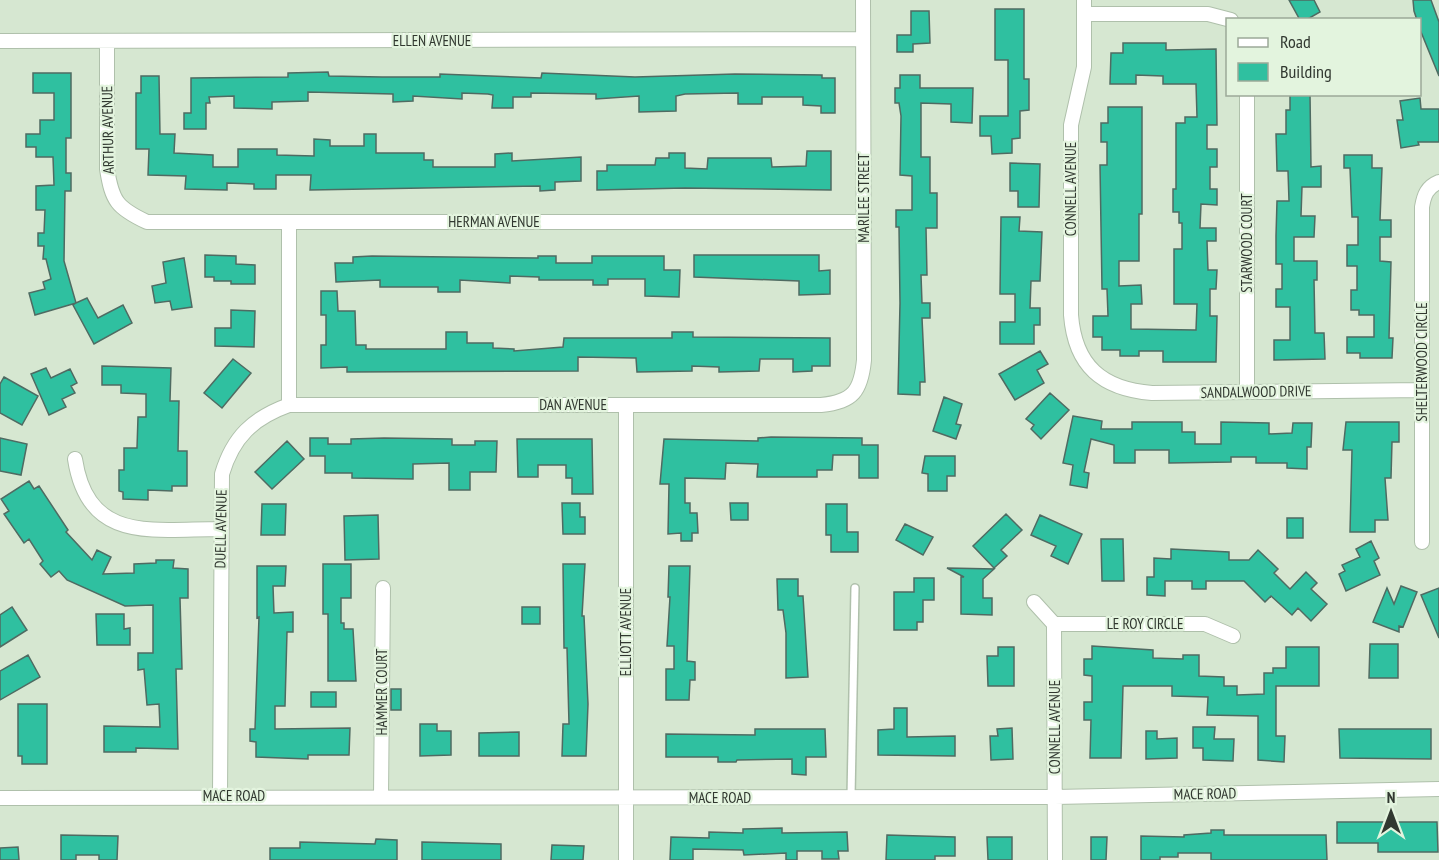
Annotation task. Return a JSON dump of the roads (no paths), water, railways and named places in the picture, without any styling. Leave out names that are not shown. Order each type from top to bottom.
[{"type":"street","name":"MARILEE STREET","points":[[855,394],[863,377],[864,360],[863,0]]},
{"type":"street","points":[[1084,7],[1208,14],[1226,19]]},
{"type":"street","name":"CONNELL AVENUE","points":[[1084,7],[1084,67],[1071,126],[1071,315],[1072,337],[1080,354],[1095,373]]},
{"type":"street","name":"ELLEN AVENUE","points":[[0,41],[863,39]]},
{"type":"street","name":"ARTHUR AVENUE","points":[[107,42],[107,169],[114,201],[127,212]]},
{"type":"street","name":"STARWOOD COURT","points":[[1247,96],[1247,392]]},
{"type":"street","name":"SHELTERWOOD CIRCLE","points":[[1422,542],[1422,207],[1424,194],[1435,183]]},
{"type":"street","name":"HERMAN AVENUE","points":[[127,212],[147,222],[864,222]]},
{"type":"street","points":[[289,223],[289,405]]},
{"type":"street","name":"SANDALWOOD DRIVE","points":[[1095,373],[1111,385],[1131,391],[1422,390]]},
{"type":"street","name":"DAN AVENUE","points":[[289,405],[821,405],[838,403],[855,394]]},
{"type":"street","name":"DUELL AVENUE","points":[[220,796],[222,474],[235,442],[246,428],[268,412],[289,405]]},
{"type":"street","name":"ELLIOTT AVENUE","points":[[626,405],[626,860]]},
{"type":"street","points":[[75,459],[78,480],[85,498],[101,514],[117,524],[133,528],[220,529]]},
{"type":"street","name":"HAMMER COURT","points":[[381,796],[383,588]]},
{"type":"street","points":[[1034,602],[1054,624]]},
{"type":"street","name":"CONNELL AVENUE","points":[[1054,624],[1055,860]]},
{"type":"street","name":"LE ROY CIRCLE","points":[[1054,624],[1205,624],[1233,636]]},
{"type":"street","name":"MACE ROAD","points":[[0,798],[1055,797],[1439,789]]},
{"type":"lane","points":[[851,797],[855,588]]}]
